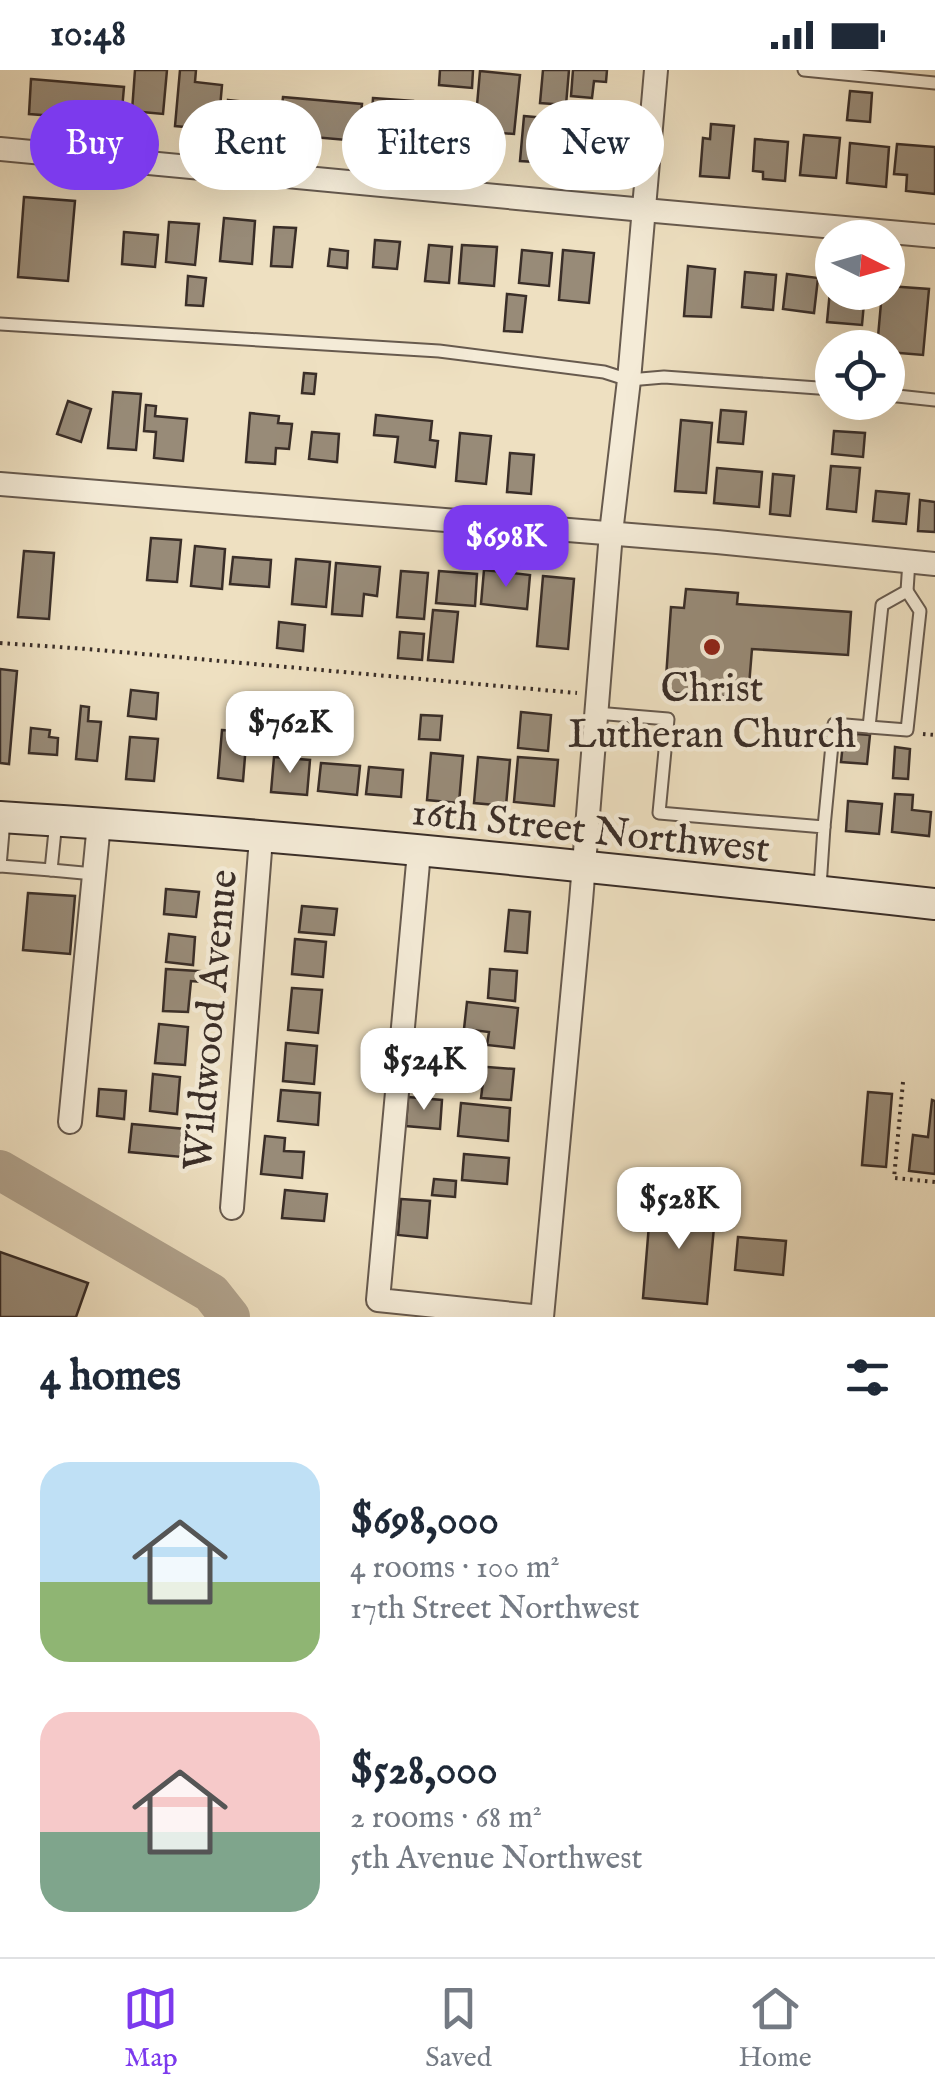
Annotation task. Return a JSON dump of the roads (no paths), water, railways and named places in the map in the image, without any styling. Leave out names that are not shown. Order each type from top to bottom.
[{"type":"street","points":[[419,852],[378,1300],[542,1317],[656,70]]},
{"type":"street","points":[[0,148],[935,236]]},
{"type":"street","points":[[0,484],[611,533],[935,564]]},
{"type":"street","name":"16th Street Northwest","points":[[2,817],[584,866],[935,904]]},
{"type":"street","points":[[70,1122],[99,824]]},
{"type":"street","name":"Wildwood Avenue","points":[[232,1208],[261,838]]},
{"type":"lane","points":[[804,70],[935,84]]},
{"type":"lane","points":[[0,324],[439,351],[604,372],[629,380],[664,377],[815,388]]},
{"type":"lane","points":[[905,397],[935,400]]},
{"type":"lane","points":[[820,892],[834,724],[907,730],[920,610],[907,591],[909,561]]},
{"type":"lane","points":[[870,727],[882,605],[907,591]]},
{"type":"lane","points":[[596,712],[668,719],[659,813],[824,826]]},
{"type":"lane","points":[[2,817],[0,866],[94,874]]},
{"type":"lane","points":[[51,870],[56,821]]},
{"type":"waterway","points":[[0,1170],[211,1293],[230,1317]]},
{"type":"place","name":"Christ Lutheran Church","points":[[712,647]]}]
